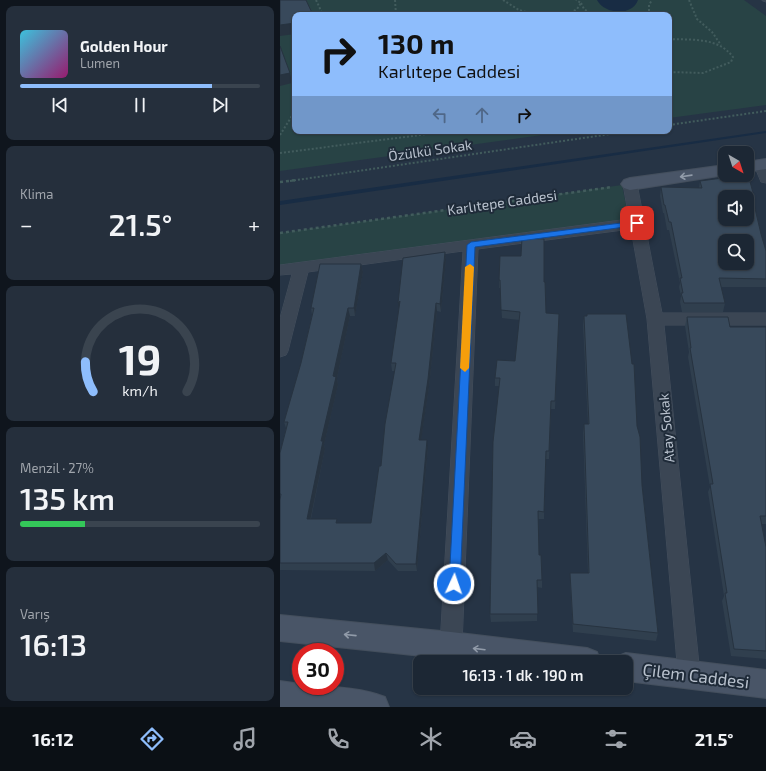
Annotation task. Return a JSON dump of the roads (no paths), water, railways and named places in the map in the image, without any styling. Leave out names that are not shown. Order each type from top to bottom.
[{"type":"main road","points":[[630,184],[718,171]]},
{"type":"main road","points":[[280,628],[528,655]]},
{"type":"main road","name":"Çilem Caddesi","points":[[633,668],[766,684]]},
{"type":"main road","points":[[280,696],[374,707]]},
{"type":"street","name":"Atay Sokak","points":[[630,184],[655,319],[689,674]]},
{"type":"street","points":[[280,270],[637,223]]},
{"type":"street","points":[[452,646],[471,245]]},
{"type":"street","points":[[280,351],[301,267]]},
{"type":"street","points":[[655,319],[766,319]]},
{"type":"water","points":[[597,0],[638,0],[630,9],[618,12],[611,11],[601,5]]},
{"type":"waterway","points":[[280,203],[766,132]]}]
